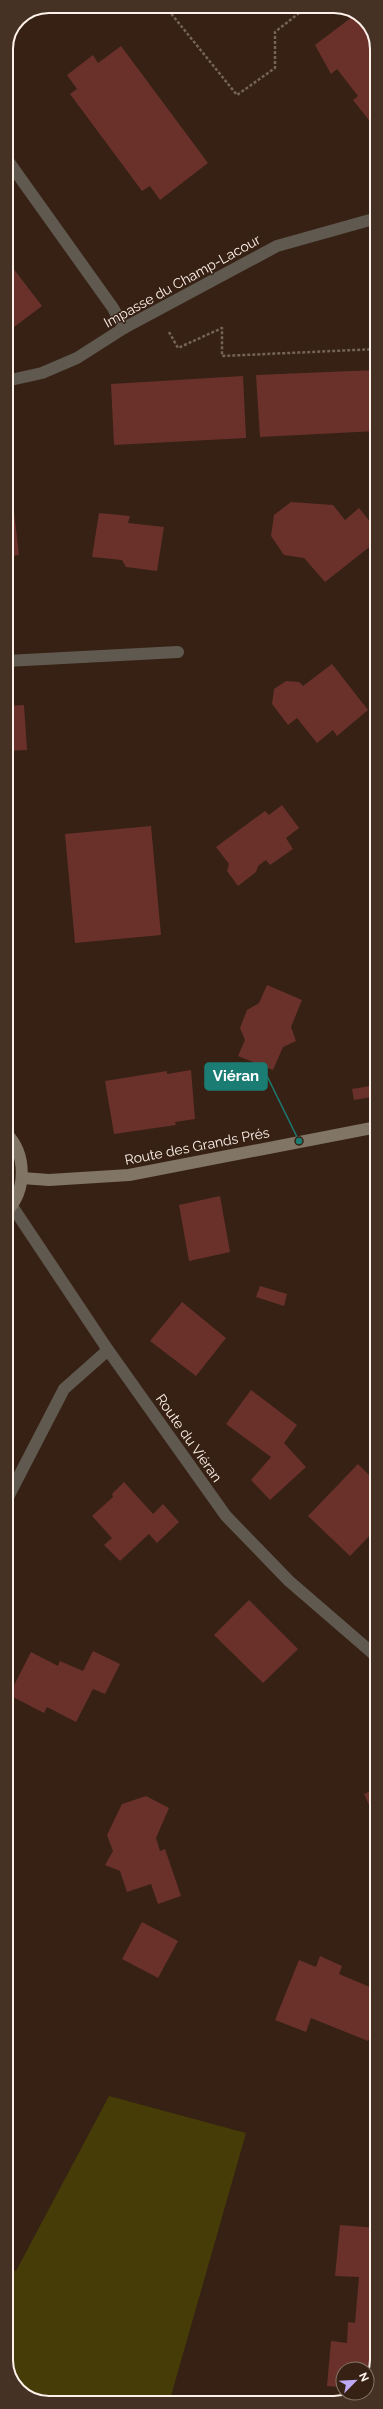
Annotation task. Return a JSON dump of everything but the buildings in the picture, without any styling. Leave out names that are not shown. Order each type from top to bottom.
[{"type":"street","points":[[13,168],[113,308],[124,328]]},
{"type":"street","name":"Impasse du Champ-Lacour","points":[[13,380],[42,374],[76,358],[124,328],[277,246],[370,220]]},
{"type":"street","points":[[13,661],[178,652]]},
{"type":"street","name":"Route des Grands Prés","points":[[22,1178],[49,1180],[129,1175],[370,1128]]},
{"type":"street","points":[[13,1144],[18,1151],[22,1178],[19,1193],[13,1203]]},
{"type":"street","name":"Route du Viéran","points":[[13,1215],[226,1516],[289,1581],[370,1651]]},
{"type":"street","points":[[13,1487],[64,1389],[108,1350]]},
{"type":"path","points":[[171,13],[237,95],[275,68],[275,32],[299,13]]},
{"type":"path","points":[[156,311],[178,348],[222,328],[222,356],[370,349]]},
{"type":"shaded area","points":[[109,2096],[246,2133],[171,2396],[46,2396],[35,2393],[25,2387],[20,2382],[13,2365],[13,2270],[16,2271]]},
{"type":"place","name":"Viéran","points":[[299,1141]]}]
